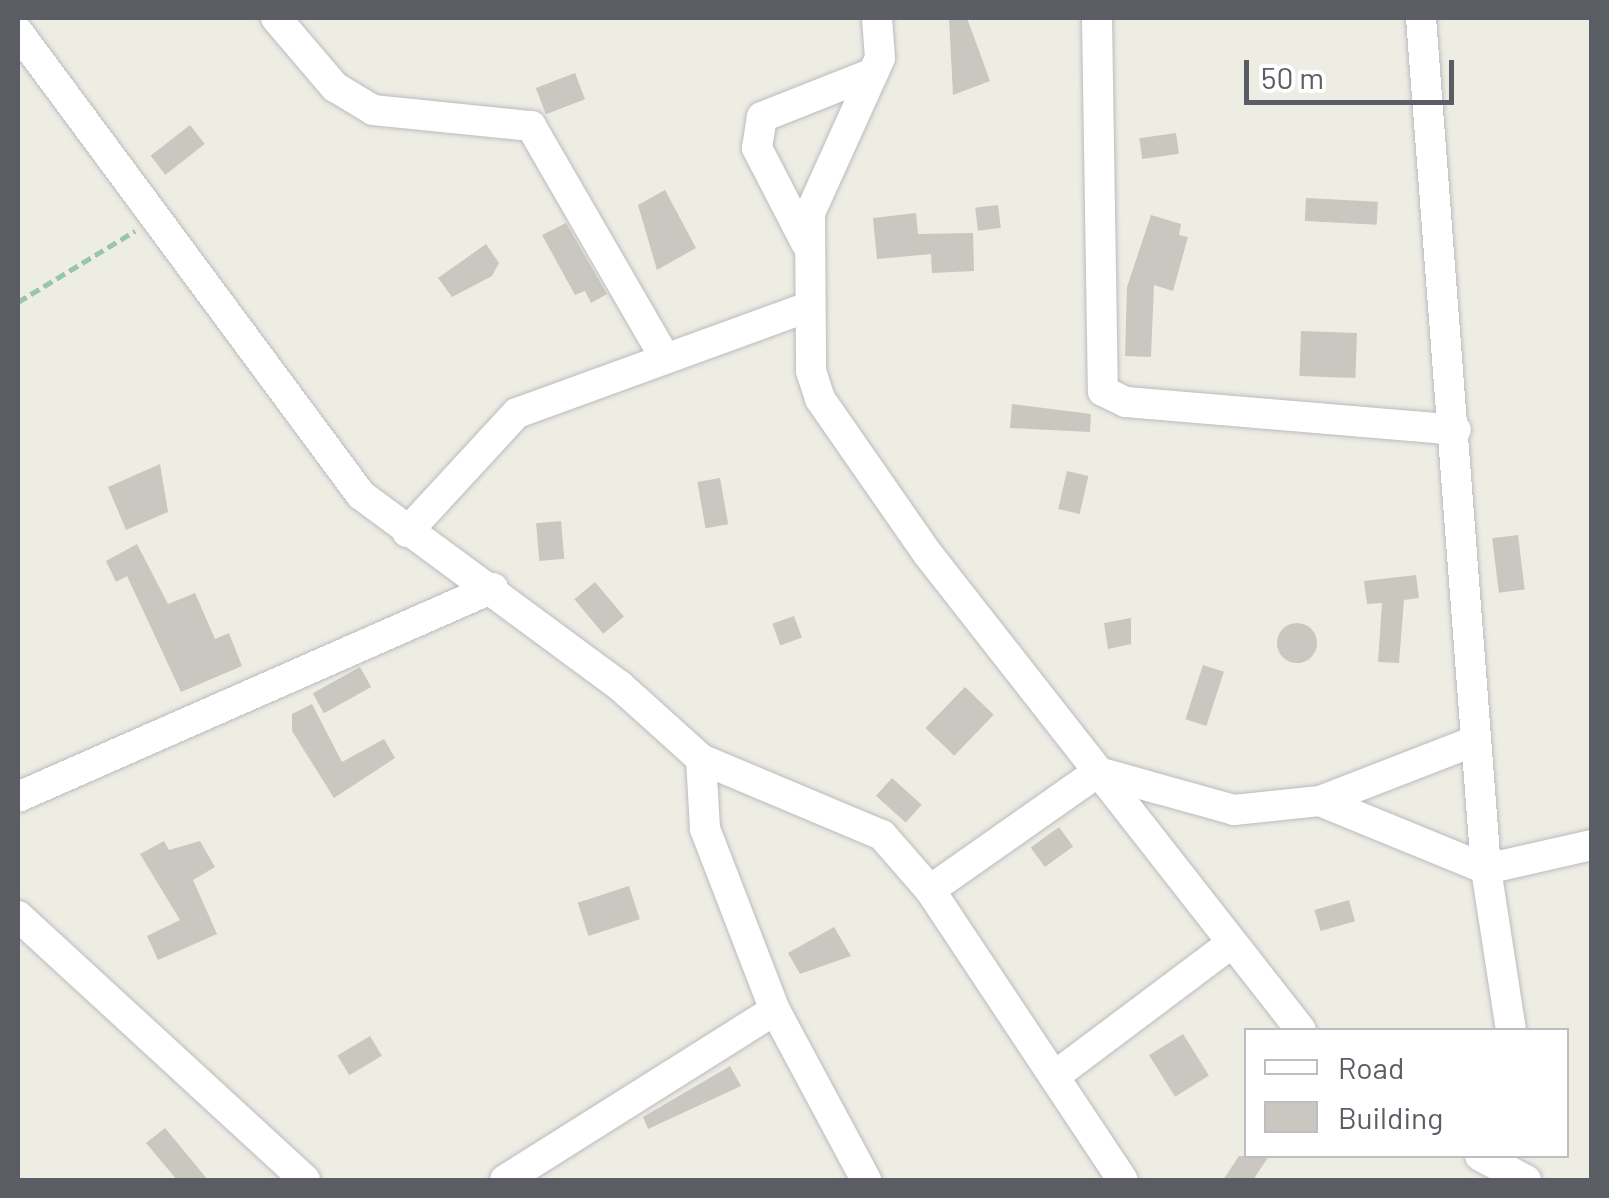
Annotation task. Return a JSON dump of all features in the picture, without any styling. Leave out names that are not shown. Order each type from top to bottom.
[{"type":"street","points":[[276,18],[335,86],[373,110],[531,126],[665,358]]},
{"type":"street","points":[[877,18],[873,73],[816,184],[806,242],[812,370],[830,421],[1098,772],[1300,1028]]},
{"type":"street","points":[[1097,18],[1103,390],[1126,402],[1456,430]]},
{"type":"street","points":[[1429,20],[1435,288],[1456,430],[1486,868],[1511,1028]]},
{"type":"street","points":[[18,32],[158,217],[333,464],[407,532],[493,588],[700,759],[839,810],[882,835],[930,890],[1123,1180]]},
{"type":"street","points":[[806,242],[757,148],[762,117],[873,73]]},
{"type":"street","points":[[407,532],[517,413],[808,306]]},
{"type":"street","points":[[18,797],[493,588]]},
{"type":"street","points":[[1098,772],[1234,810],[1320,801],[1476,741]]},
{"type":"street","points":[[700,759],[705,829],[775,1010],[866,1180]]},
{"type":"street","points":[[930,890],[1098,772]]},
{"type":"street","points":[[1320,801],[1486,868],[1592,845]]},
{"type":"street","points":[[18,916],[305,1180]]},
{"type":"street","points":[[1056,1075],[1232,942]]},
{"type":"street","points":[[506,1180],[775,1010]]},
{"type":"path","points":[[18,302],[158,217]]},
{"type":"building","points":[[949,18],[967,18],[990,81],[953,95]]},
{"type":"building","points":[[575,73],[585,99],[546,114],[536,88]]},
{"type":"building","points":[[190,125],[205,144],[165,175],[151,156]]},
{"type":"building","points":[[1176,133],[1179,154],[1142,159],[1139,138]]},
{"type":"building","points":[[665,190],[696,248],[657,270],[638,205]]},
{"type":"building","points":[[1306,198],[1378,202],[1377,225],[1305,221]]},
{"type":"building","points":[[998,205],[1001,228],[978,231],[975,208]]},
{"type":"building","points":[[916,213],[918,234],[973,233],[974,271],[932,273],[931,254],[877,259],[873,218]]},
{"type":"building","points":[[1151,215],[1181,224],[1179,235],[1188,237],[1173,291],[1154,285],[1151,357],[1125,356],[1127,287]]},
{"type":"building","points":[[566,223],[607,294],[591,303],[585,291],[575,295],[542,235]]},
{"type":"building","points":[[486,244],[499,263],[492,276],[452,297],[438,278]]},
{"type":"building","points":[[1301,331],[1357,333],[1355,378],[1299,376]]},
{"type":"building","points":[[1012,404],[1091,414],[1090,432],[1010,428]]},
{"type":"building","points":[[160,464],[168,512],[126,530],[108,487]]},
{"type":"building","points":[[1067,471],[1088,476],[1080,514],[1058,509]]},
{"type":"building","points":[[720,478],[728,524],[706,528],[697,482]]},
{"type":"building","points":[[561,521],[564,559],[539,561],[536,523]]},
{"type":"building","points":[[1518,535],[1525,590],[1499,593],[1492,538]]},
{"type":"building","points":[[137,544],[168,604],[195,593],[215,639],[229,633],[242,666],[181,692],[127,576],[116,582],[106,561]]},
{"type":"building","points":[[1416,575],[1419,598],[1404,600],[1399,663],[1378,662],[1382,603],[1367,604],[1364,581]]},
{"type":"building","points":[[595,582],[624,616],[603,634],[574,599]]},
{"type":"building","points":[[794,616],[802,638],[780,645],[772,624]]},
{"type":"building","points":[[1131,618],[1131,644],[1108,649],[1104,623]]},
{"type":"building","points":[[1297,623],[1311,629],[1317,643],[1311,657],[1297,663],[1283,657],[1277,643],[1283,629]]},
{"type":"building","points":[[1203,665],[1224,672],[1206,726],[1185,719]]},
{"type":"building","points":[[360,667],[371,687],[324,713],[313,693]]},
{"type":"building","points":[[965,687],[994,715],[954,756],[925,728]]},
{"type":"building","points":[[312,704],[342,762],[384,739],[395,758],[334,798],[292,731],[292,714]]},
{"type":"building","points":[[892,778],[922,805],[906,823],[876,796]]},
{"type":"building","points":[[1059,827],[1073,846],[1045,867],[1031,848]]},
{"type":"building","points":[[164,841],[169,850],[200,841],[215,867],[193,880],[217,934],[158,960],[147,936],[180,920],[140,854]]},
{"type":"building","points":[[629,886],[640,919],[588,936],[578,903]]},
{"type":"building","points":[[1349,900],[1355,921],[1320,931],[1314,910]]},
{"type":"building","points":[[834,927],[851,956],[800,974],[788,953]]},
{"type":"building","points":[[1183,1034],[1209,1076],[1175,1097],[1149,1055]]},
{"type":"building","points":[[370,1036],[382,1056],[349,1075],[337,1056]]},
{"type":"building","points":[[730,1066],[741,1086],[648,1129],[643,1117]]},
{"type":"building","points":[[165,1128],[208,1180],[177,1180],[146,1143]]},
{"type":"building","points":[[1239,1156],[1268,1158],[1253,1180],[1223,1180]]}]
